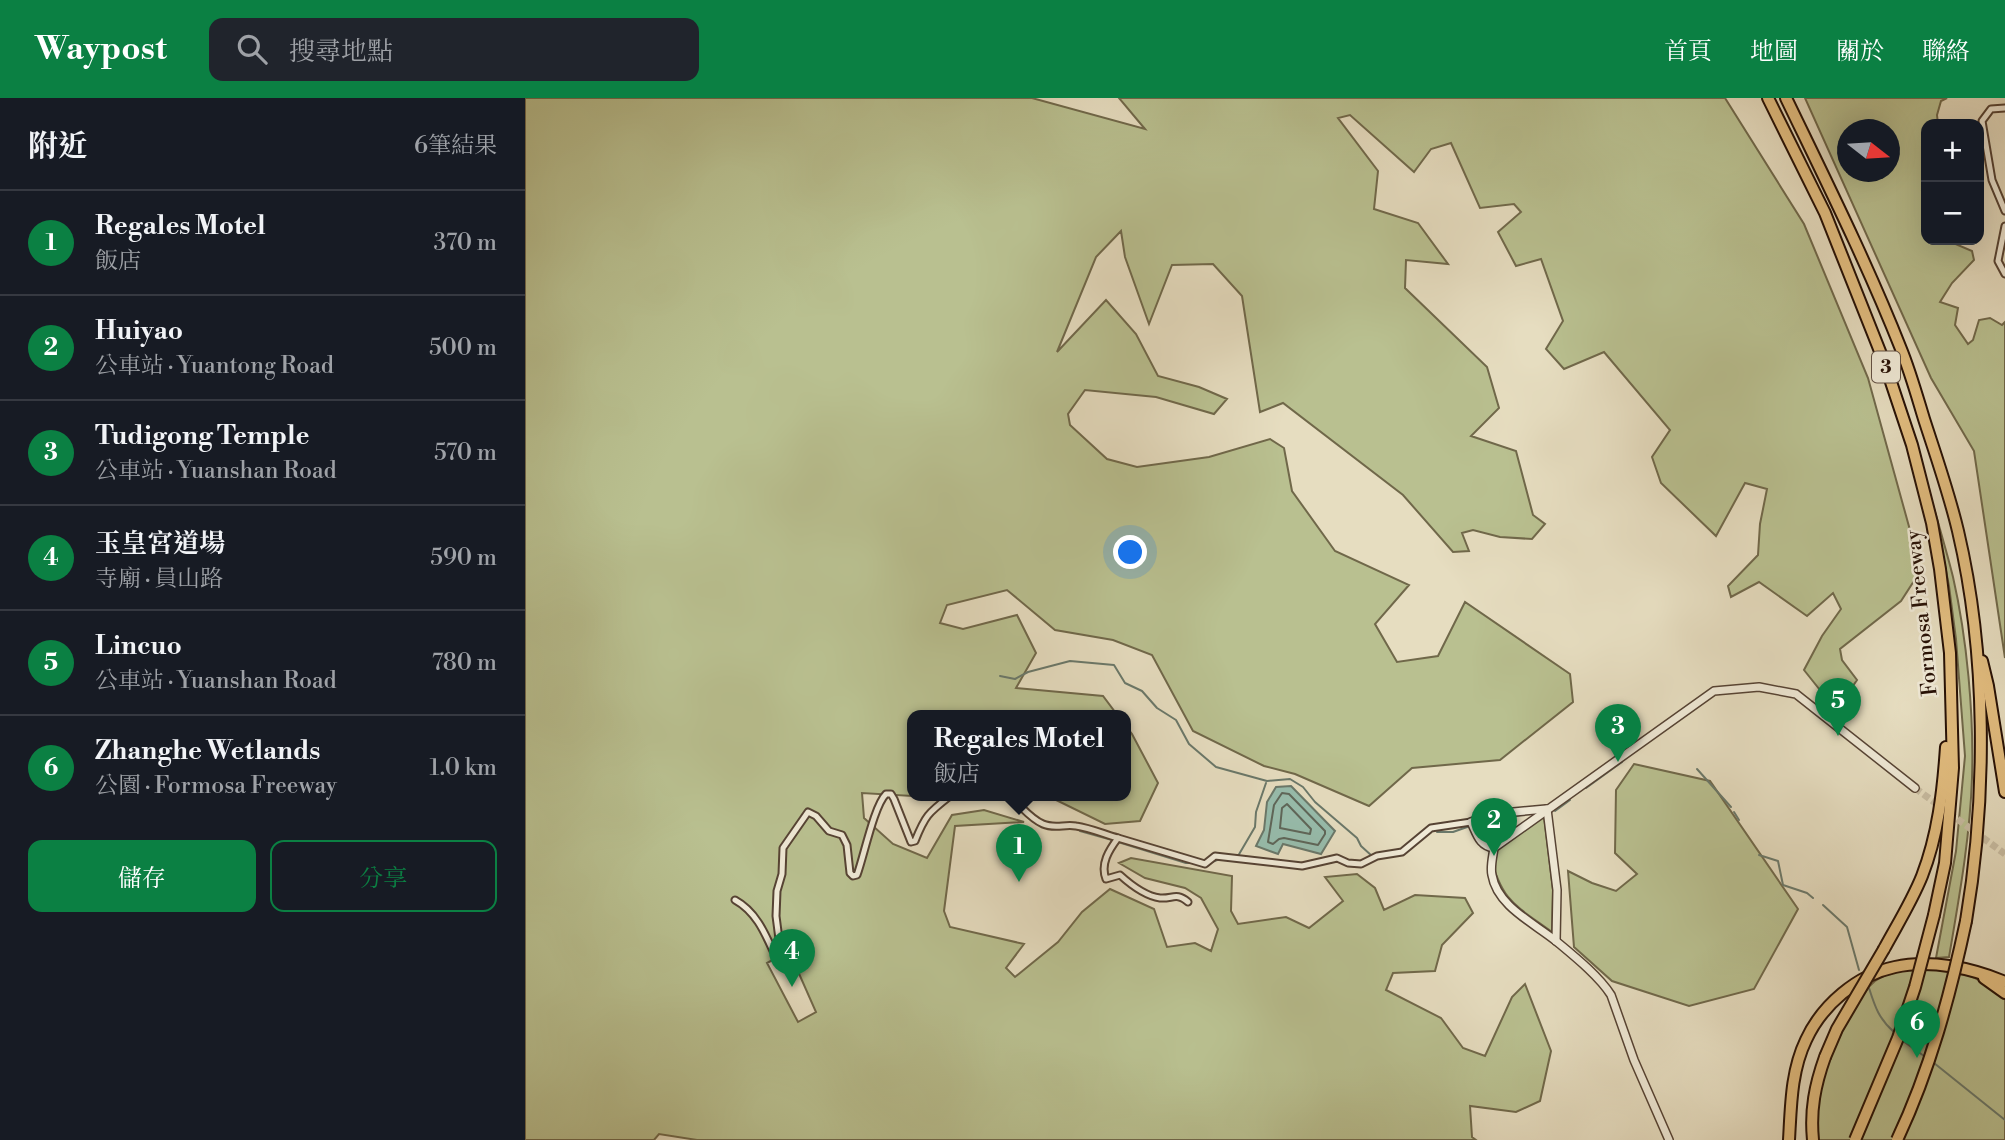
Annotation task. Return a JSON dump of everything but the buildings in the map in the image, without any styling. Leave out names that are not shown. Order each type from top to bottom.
[{"type":"highway","name":"Formosa Freeway","points":[[1768,98],[1825,213],[1885,364],[1908,433],[1932,523],[1950,653],[1953,768],[1945,863],[1915,987],[1898,1038],[1855,1140]]},
{"type":"highway","name":"Formosa Freeway","points":[[1786,98],[1857,246],[1902,351],[1958,531],[1974,631],[1980,700],[1979,821],[1974,877],[1951,992],[1931,1057],[1897,1140]]},
{"type":"highway","points":[[1974,631],[1988,686],[2005,792]]},
{"type":"highway","points":[[1814,1140],[1812,1106],[1825,1057],[1837,1029],[1884,949],[1922,876],[1943,796],[1950,653]]},
{"type":"highway","points":[[1789,1140],[1794,1078],[1801,1054],[1815,1023],[1831,1003],[1850,988],[1868,977],[1894,967],[1934,965],[1950,966],[2005,982]]},
{"type":"highway","points":[[1972,972],[2005,993]]},
{"type":"street","points":[[2005,108],[1991,109],[1982,121],[1992,180],[2005,211]]},
{"type":"street","points":[[2005,226],[1998,261],[2005,274]]},
{"type":"street","points":[[1669,1140],[1634,1060],[1611,995],[1605,986],[1556,941],[1507,903],[1492,876],[1494,851],[1547,809],[1714,691],[1759,687],[1797,694],[1915,788]]},
{"type":"street","points":[[735,900],[762,926],[773,951],[779,953],[781,947],[776,916],[783,848],[808,813],[816,816],[829,831],[842,835],[847,845],[851,873],[856,876],[882,797],[891,794],[911,842],[915,841],[929,812],[943,801]]},
{"type":"street","points":[[1016,801],[1028,815],[1043,825],[1075,825],[1205,864],[1215,856],[1302,866],[1337,858],[1348,863],[1361,864],[1377,856],[1402,852],[1431,828],[1472,824],[1493,814],[1547,809]]},
{"type":"street","points":[[1547,809],[1557,890],[1556,941]]},
{"type":"street","points":[[1472,824],[1481,843],[1494,851]]},
{"type":"street","points":[[1118,838],[1104,865],[1107,879],[1120,875],[1132,886],[1159,898],[1174,895],[1188,902]]},
{"type":"shaded area","points":[[525,98],[1032,98],[1145,129],[1119,98],[1725,98],[1804,224],[1868,378],[1921,570],[1901,601],[1840,649],[1842,660],[1857,680],[1836,710],[1804,670],[1822,636],[1841,609],[1833,593],[1807,616],[1759,582],[1731,597],[1728,586],[1758,555],[1760,524],[1767,489],[1745,483],[1716,536],[1661,483],[1652,457],[1670,430],[1604,352],[1564,369],[1546,349],[1563,321],[1541,259],[1516,266],[1498,232],[1521,212],[1514,204],[1480,208],[1451,143],[1431,149],[1414,172],[1350,115],[1338,118],[1378,171],[1374,209],[1418,223],[1448,264],[1406,260],[1405,288],[1487,367],[1499,408],[1471,436],[1516,451],[1533,515],[1545,524],[1532,539],[1500,537],[1473,530],[1462,533],[1469,551],[1453,552],[1403,495],[1283,403],[1260,412],[1242,296],[1213,264],[1172,265],[1149,324],[1125,257],[1121,231],[1096,257],[1057,352],[1106,300],[1136,334],[1158,376],[1199,387],[1227,399],[1214,414],[1156,397],[1085,390],[1068,414],[1070,425],[1107,459],[1137,467],[1209,457],[1270,439],[1284,448],[1292,491],[1335,551],[1409,585],[1375,624],[1397,662],[1438,656],[1465,602],[1570,674],[1573,702],[1500,760],[1412,768],[1369,806],[1295,774],[1264,766],[1193,731],[1152,655],[1113,640],[1055,630],[1007,590],[947,605],[940,623],[963,629],[1017,615],[1036,653],[1016,688],[1103,696],[1114,710],[907,710],[907,796],[862,793],[864,818],[893,844],[927,858],[952,815],[984,810],[1024,822],[955,826],[944,911],[950,927],[1024,944],[1006,968],[1015,977],[1058,942],[1082,912],[1110,889],[1154,909],[1167,947],[1195,943],[1211,951],[1218,929],[1201,898],[1185,888],[1145,878],[1119,863],[1131,858],[1232,876],[1231,911],[1238,924],[1286,917],[1309,928],[1343,901],[1325,877],[1357,874],[1375,888],[1384,910],[1415,895],[1465,898],[1473,913],[1442,945],[1435,971],[1393,973],[1386,990],[1441,1018],[1463,1048],[1485,1056],[1512,997],[1525,984],[1551,1051],[1540,1101],[1516,1112],[1470,1106],[1472,1137],[1476,1140],[697,1140],[659,1134],[654,1140],[525,1140]],"holes":[[[789,951],[816,1012],[798,1022],[767,963]]]},
{"type":"shaded area","points":[[1805,98],[1947,98],[1941,101],[1937,119],[1921,119],[1921,245],[1958,245],[1972,251],[1974,260],[1952,283],[1940,302],[1958,308],[1955,325],[1968,344],[1973,340],[1979,320],[1990,318],[2002,325],[2005,322],[2005,658],[1974,451],[1931,378],[1843,182],[1900,182],[1900,119],[1837,119],[1837,169]]},
{"type":"shaded area","points":[[1933,505],[1953,577],[1962,625],[1972,729],[1971,800],[1960,890],[1949,957],[1936,958],[1956,851],[1965,756],[1956,639]]},
{"type":"shaded area","points":[[1131,733],[1158,783],[1140,821],[1105,824],[1058,801],[1131,801]]},
{"type":"shaded area","points":[[1634,764],[1710,781],[1798,909],[1754,989],[1689,1006],[1612,981],[1574,947],[1568,871],[1616,891],[1637,874],[1615,853],[1616,790]]},
{"type":"shaded area","points":[[1544,816],[1553,890],[1552,932],[1528,915],[1505,893],[1490,855]]},
{"type":"shaded area","points":[[1911,969],[1965,974],[2005,998],[2005,1140],[1817,1140],[1818,1106],[1825,1073],[1845,1027],[1863,995],[1875,981],[1887,974]]},
{"type":"water","points":[[1291,786],[1335,831],[1321,854],[1283,844],[1278,854],[1256,846],[1264,830],[1267,802],[1276,787]]},
{"type":"waterway","points":[[1000,676],[1015,679],[1028,672],[1070,661],[1114,665],[1125,683],[1142,691],[1157,708],[1176,720],[1189,744],[1216,767],[1267,781],[1290,779],[1303,787],[1315,802],[1357,838],[1372,856]]},
{"type":"waterway","points":[[1586,788],[1622,762]]},
{"type":"waterway","points":[[1697,769],[1731,807]]},
{"type":"waterway","points":[[1236,857],[1255,827],[1256,812],[1266,783]]},
{"type":"waterway","points":[[1555,811],[1570,800]]},
{"type":"waterway","points":[[1734,812],[1739,820]]},
{"type":"waterway","points":[[1489,819],[1521,815]]},
{"type":"waterway","points":[[1437,832],[1453,832],[1470,826]]},
{"type":"waterway","points":[[1080,831],[1112,840]]},
{"type":"waterway","points":[[1118,842],[1193,863]]},
{"type":"waterway","points":[[1759,855],[1778,861],[1783,885],[1807,893],[1813,898]]},
{"type":"waterway","points":[[1209,863],[1220,859]]},
{"type":"waterway","points":[[1823,905],[1847,927],[1859,970]]},
{"type":"waterway","points":[[1869,988],[1878,1012],[1894,1032]]},
{"type":"waterway","points":[[1903,1041],[1924,1056]]},
{"type":"waterway","points":[[1934,1063],[2005,1120]]},
{"type":"tunnel","points":[[1915,788],[2005,854]]},
{"type":"place","name":"Lincuo","points":[[1838,736]]},
{"type":"place","name":"Tudigong Temple","points":[[1618,762]]},
{"type":"place","name":"Huiyao","points":[[1494,856]]},
{"type":"place","name":"Regales Motel","points":[[1019,882]]},
{"type":"place","name":"玉皇宮道場","points":[[792,987]]},
{"type":"place","name":"Zhanghe Wetlands","points":[[1917,1058]]}]
